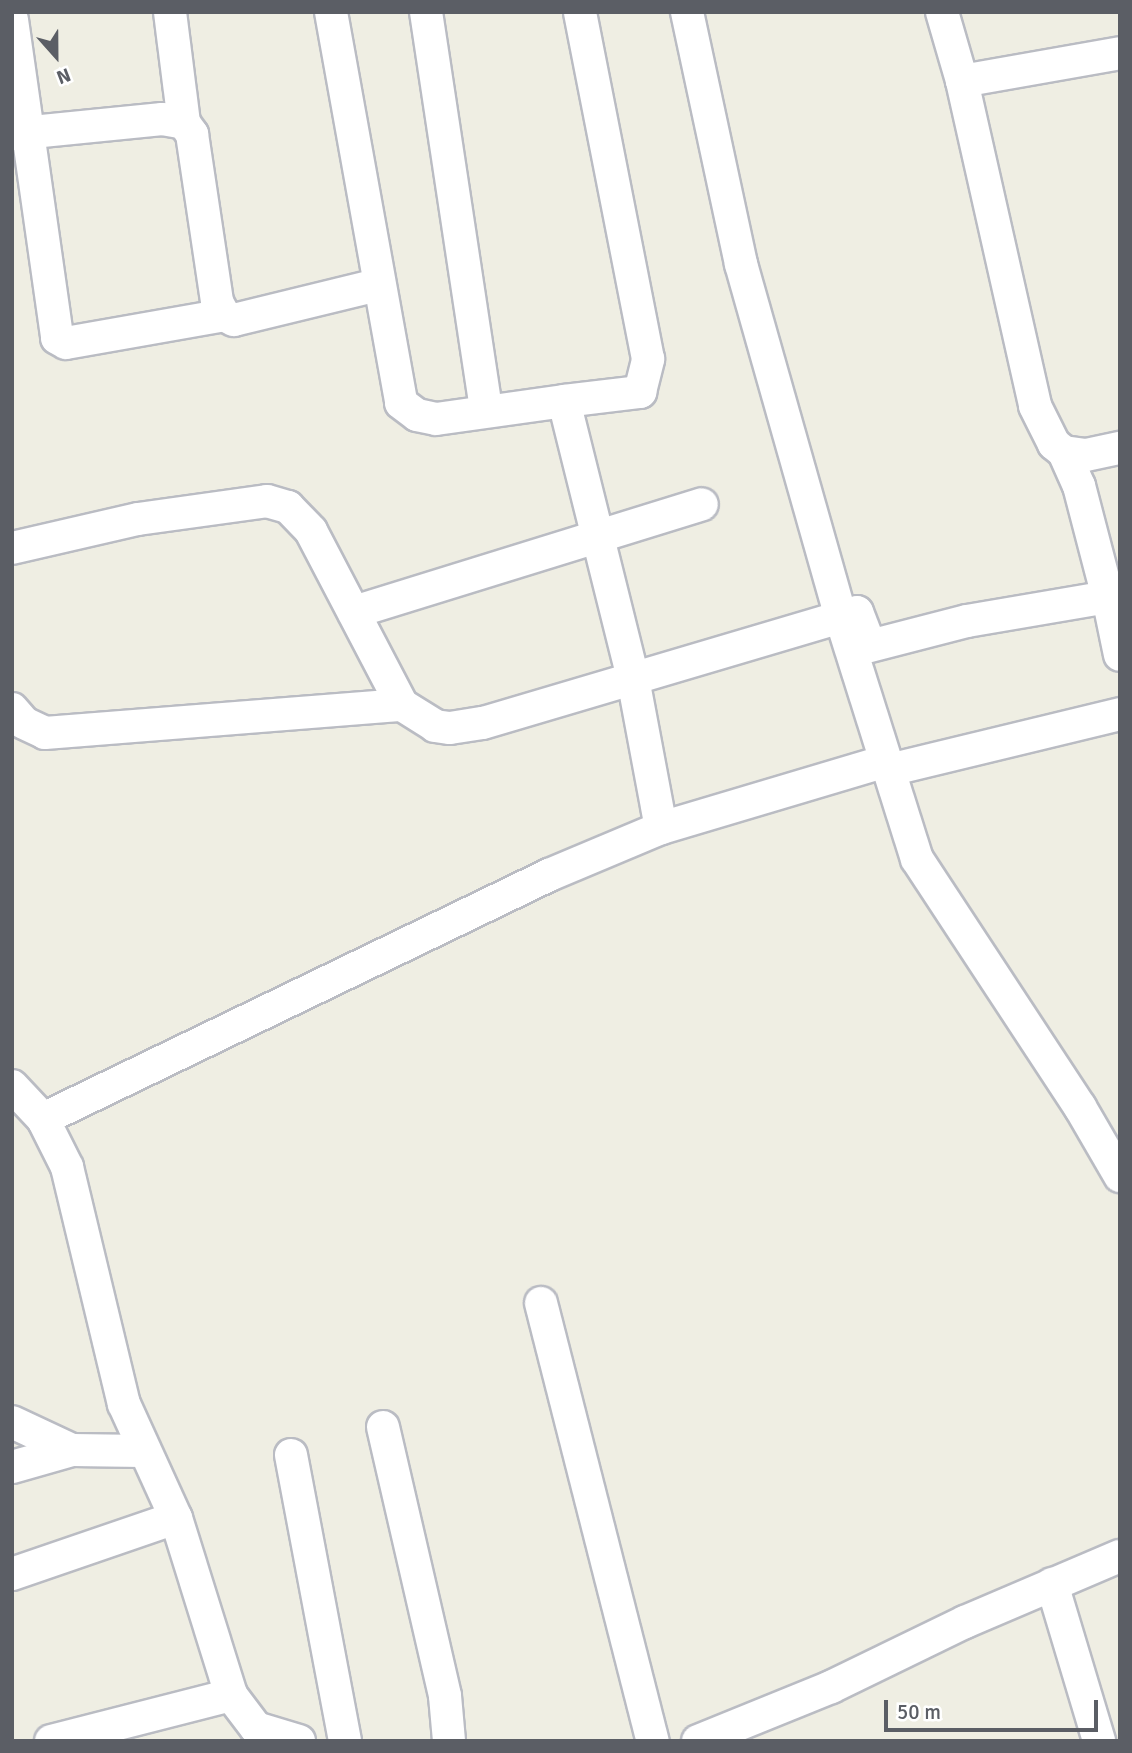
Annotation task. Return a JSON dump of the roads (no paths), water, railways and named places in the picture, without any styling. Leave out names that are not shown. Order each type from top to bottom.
[{"type":"street","points":[[170,12],[184,123],[192,134],[217,302],[224,315],[234,320],[378,285]]},
{"type":"street","points":[[331,12],[401,403],[417,415],[436,419],[486,409],[640,392],[648,359],[580,12]]},
{"type":"street","points":[[426,12],[486,409]]},
{"type":"street","points":[[687,12],[741,264],[840,615],[916,859],[1080,1107],[1120,1176]]},
{"type":"street","points":[[942,12],[962,81],[1035,406],[1054,444],[1064,452],[1079,486],[1120,655]]},
{"type":"street","points":[[12,20],[19,134],[60,342],[224,315]]},
{"type":"street","points":[[962,81],[1120,53]]},
{"type":"street","points":[[19,134],[162,118],[184,123]]},
{"type":"street","points":[[564,401],[601,539],[633,678],[661,828]]},
{"type":"street","points":[[1064,452],[1086,454],[1120,448]]},
{"type":"street","points":[[12,548],[138,519],[267,501],[288,507],[311,531],[402,705],[435,726],[450,727],[483,723],[840,615],[857,612],[870,646],[967,621],[1108,597]]},
{"type":"street","points":[[354,612],[601,539],[702,504]]},
{"type":"street","points":[[12,709],[24,723],[45,733],[402,705]]},
{"type":"street","points":[[43,1119],[548,875],[661,828],[887,766],[1120,714]]},
{"type":"street","points":[[12,1086],[43,1119],[67,1167],[124,1404],[143,1451],[176,1518],[231,1695],[256,1728],[299,1741]]},
{"type":"street","points":[[541,1303],[653,1741]]},
{"type":"street","points":[[12,1422],[72,1450]]},
{"type":"street","points":[[383,1427],[445,1696],[449,1741]]},
{"type":"street","points":[[12,1467],[72,1450],[143,1451]]},
{"type":"street","points":[[291,1455],[345,1741]]},
{"type":"street","points":[[12,1574],[176,1518]]},
{"type":"street","points":[[698,1741],[831,1687],[1052,1584],[1120,1556]]},
{"type":"street","points":[[1052,1584],[1099,1741]]},
{"type":"street","points":[[51,1741],[83,1737],[231,1695]]}]
